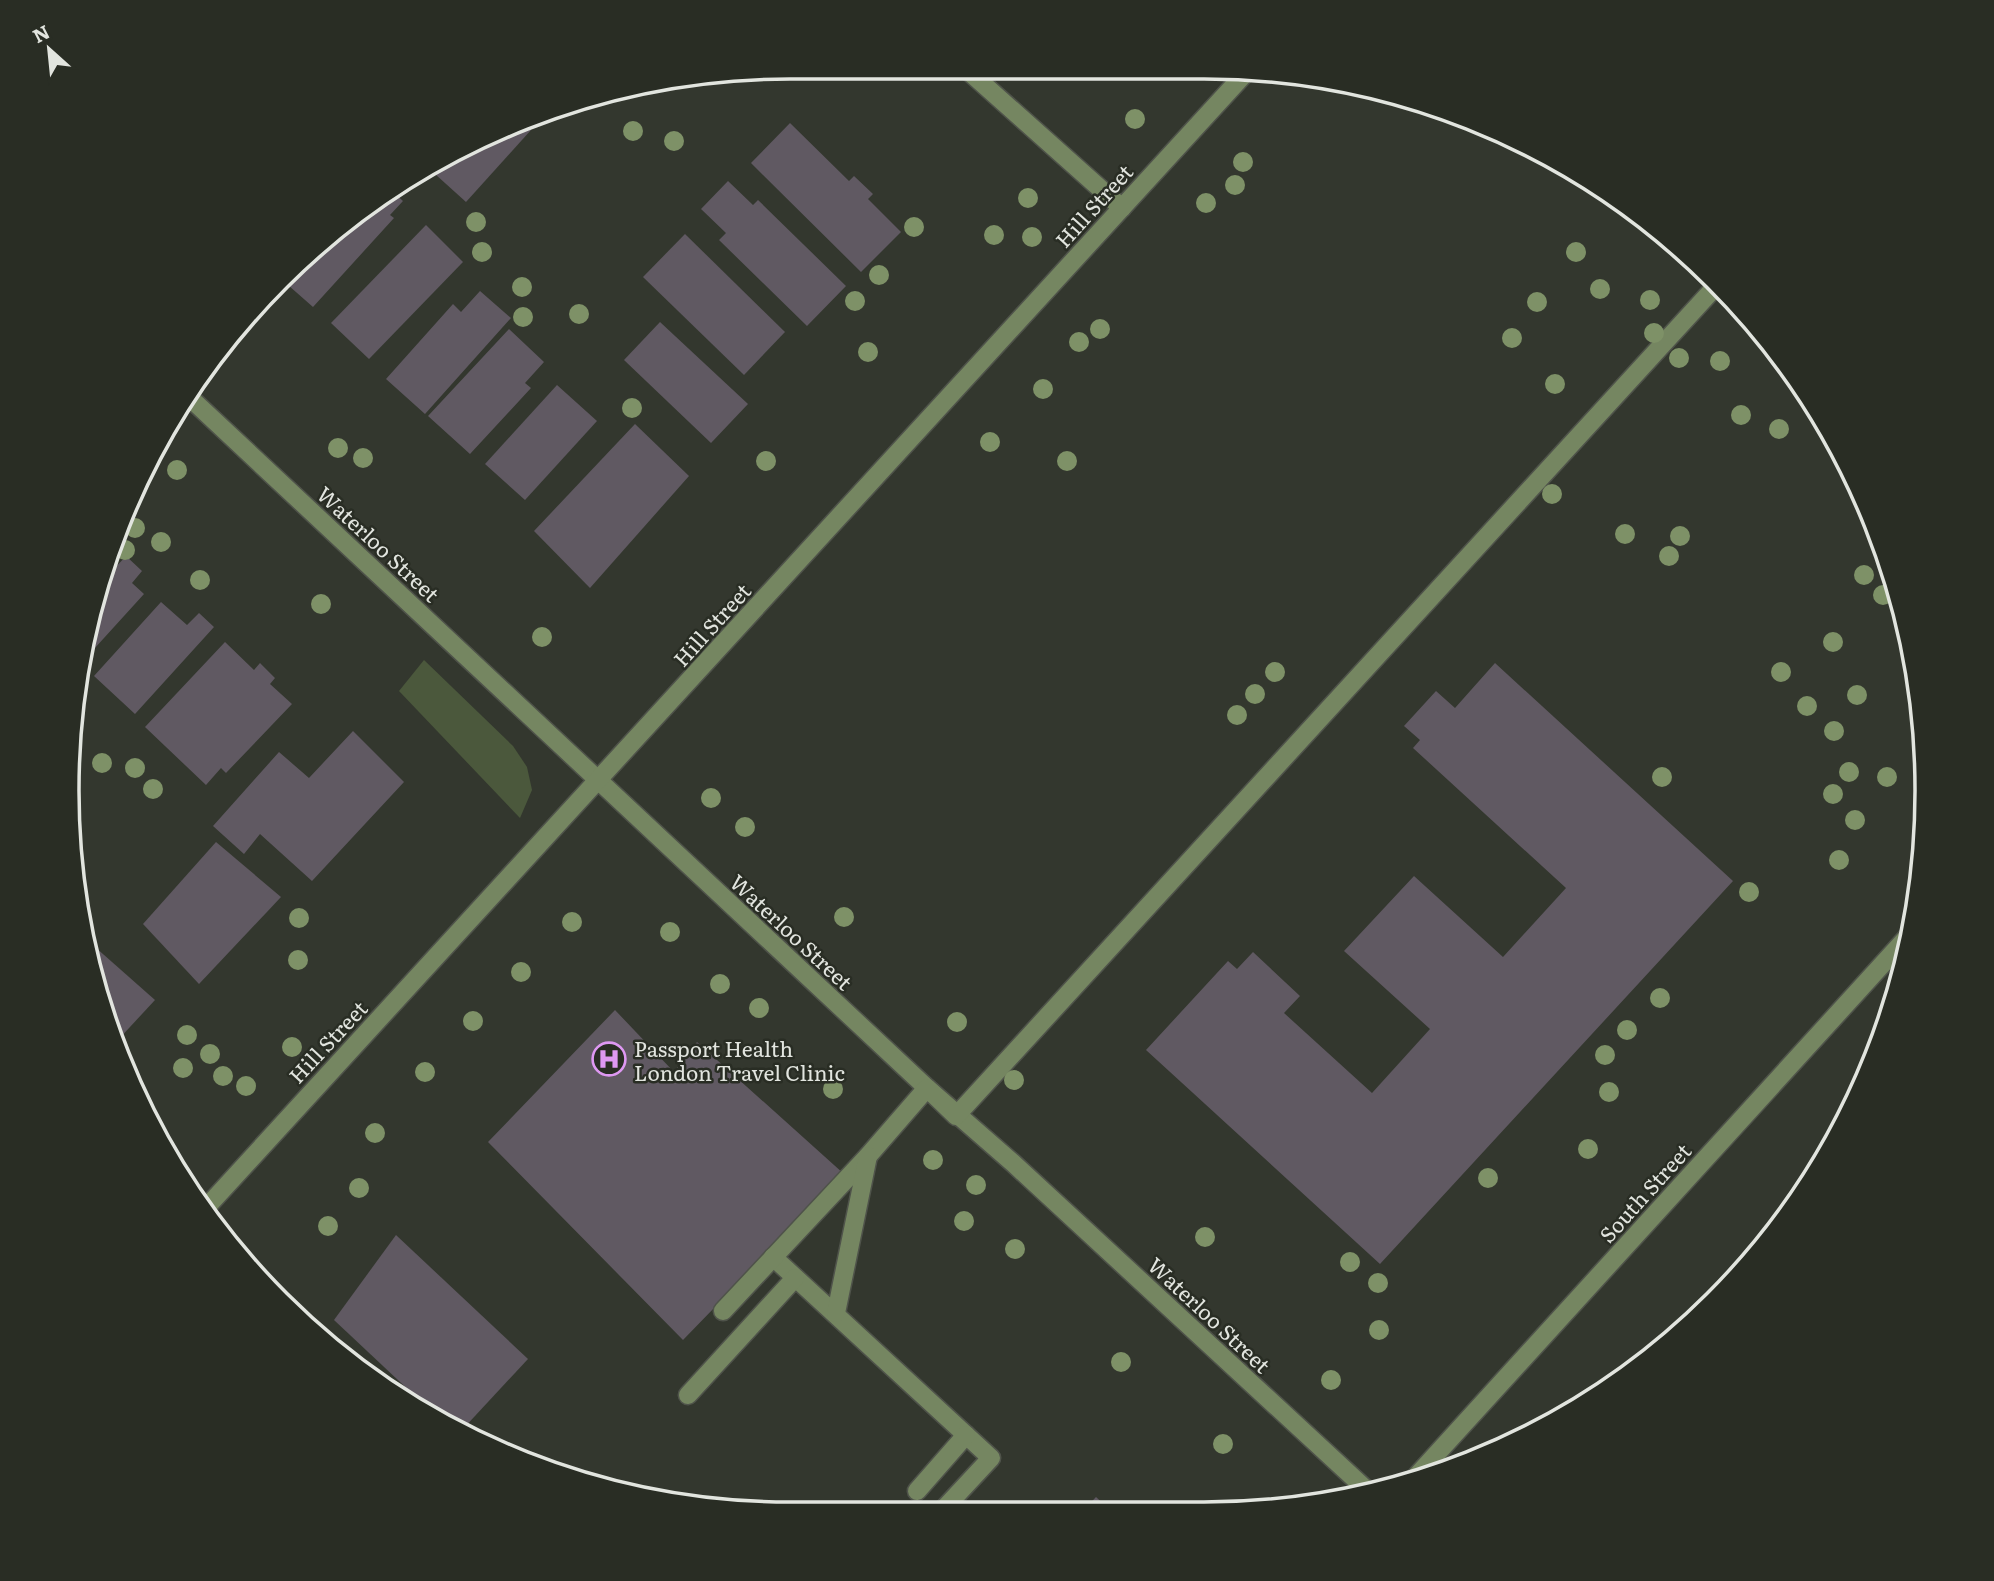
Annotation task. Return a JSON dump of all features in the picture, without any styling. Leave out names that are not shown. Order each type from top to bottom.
[{"type":"street","points":[[977,79],[1122,208]]},
{"type":"street","name":"Hill Street","points":[[211,1202],[1239,80]]},
{"type":"street","points":[[956,1116],[1711,291]]},
{"type":"street","name":"Waterloo Street","points":[[195,402],[956,1116],[1013,1163],[1361,1485]]},
{"type":"street","name":"South Street","points":[[1426,1466],[1898,948]]},
{"type":"street","points":[[723,1311],[868,1156],[927,1088]]},
{"type":"street","points":[[836,1313],[868,1156]]},
{"type":"street","points":[[773,1257],[991,1458],[950,1502]]},
{"type":"street","points":[[688,1395],[795,1278]]},
{"type":"street","points":[[917,1491],[967,1435]]},
{"type":"green space","points":[[424,660],[513,746],[527,767],[532,790],[520,818],[399,691]]},
{"type":"building","points":[[790,123],[849,181],[854,176],[873,194],[868,199],[901,232],[861,272],[751,163]]},
{"type":"building","points":[[531,130],[466,202],[435,174],[476,152]]},
{"type":"building","points":[[728,181],[753,205],[758,200],[846,286],[807,326],[719,240],[726,233],[701,209]]},
{"type":"building","points":[[398,197],[403,201],[390,215],[394,218],[313,307],[289,286],[321,255]]},
{"type":"building","points":[[426,225],[463,262],[369,359],[331,323]]},
{"type":"building","points":[[685,234],[785,332],[744,375],[643,277]]},
{"type":"building","points":[[480,291],[511,318],[425,414],[386,379],[453,304],[461,312]]},
{"type":"building","points":[[660,322],[748,404],[711,443],[624,360]]},
{"type":"building","points":[[509,329],[544,362],[525,383],[531,388],[470,454],[428,416]]},
{"type":"building","points":[[557,385],[597,421],[525,500],[485,464]]},
{"type":"building","points":[[635,424],[689,476],[590,588],[534,531]]},
{"type":"building","points":[[126,556],[142,571],[132,583],[144,594],[92,651],[103,606],[115,568]]},
{"type":"building","points":[[161,602],[187,625],[199,613],[214,627],[135,714],[94,676]]},
{"type":"building","points":[[225,642],[254,670],[260,663],[275,678],[270,684],[292,704],[226,773],[221,768],[206,785],[145,727]]},
{"type":"building","points":[[1495,663],[1733,881],[1380,1264],[1146,1050],[1228,961],[1237,969],[1253,952],[1300,996],[1284,1013],[1372,1093],[1430,1029],[1344,951],[1414,876],[1503,957],[1566,888],[1413,748],[1420,740],[1404,726],[1436,691],[1455,708]]},
{"type":"building","points":[[353,731],[404,782],[312,881],[260,834],[244,854],[213,826],[279,752],[309,778]]},
{"type":"building","points":[[216,842],[281,897],[199,984],[143,924]]},
{"type":"building","points":[[97,948],[155,1000],[123,1035]]},
{"type":"building","points":[[615,1010],[674,1072],[697,1042],[844,1174],[683,1340],[488,1142]]},
{"type":"building","points":[[396,1235],[528,1359],[467,1424],[410,1391],[334,1320]]},
{"type":"place","name":"Passport Health London Travel Clinic","points":[[609,1059]]}]
